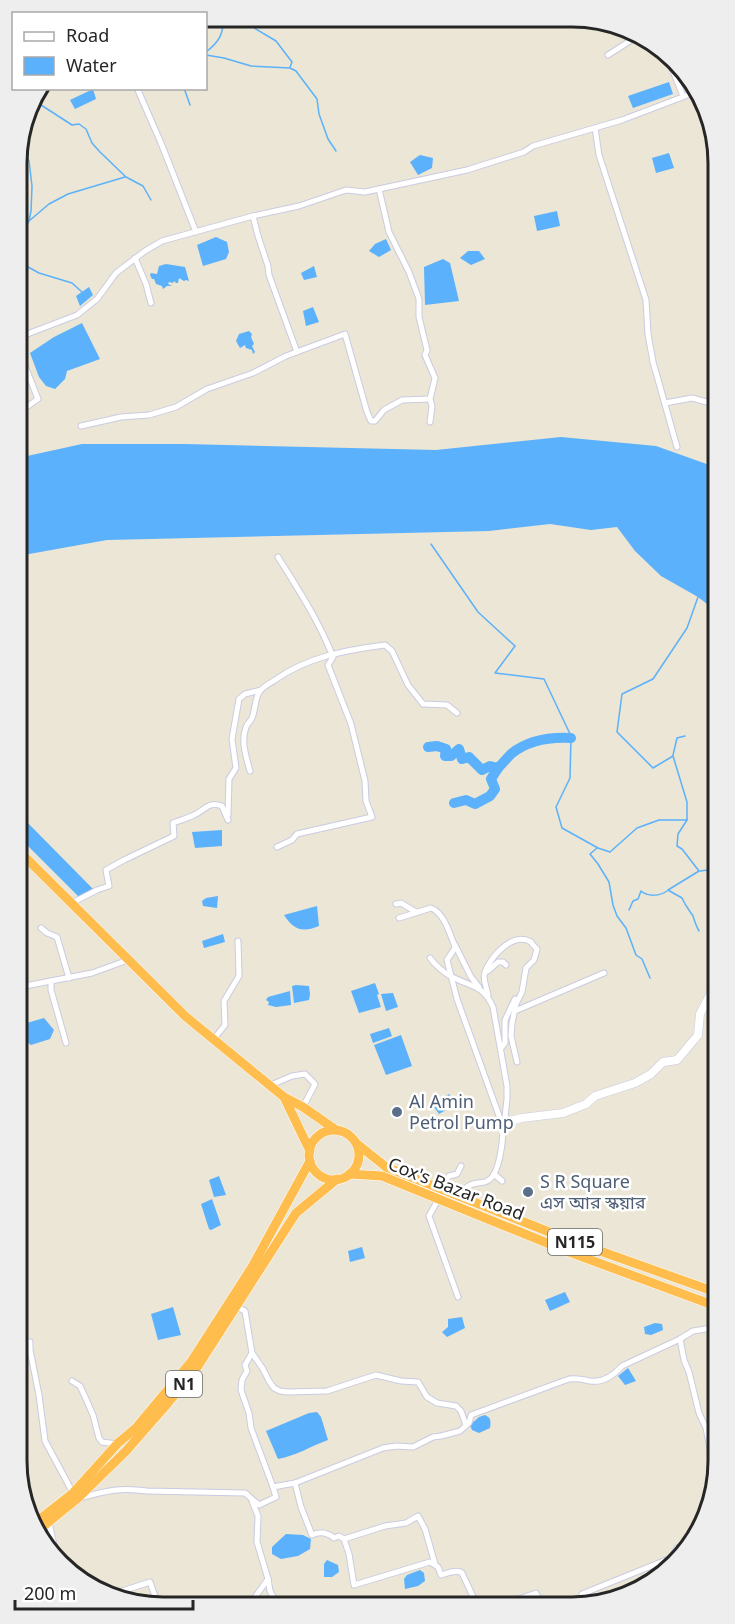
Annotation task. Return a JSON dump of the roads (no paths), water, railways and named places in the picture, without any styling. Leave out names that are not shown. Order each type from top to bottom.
[{"type":"highway","points":[[27,859],[185,1016],[284,1096],[336,1130],[350,1136],[356,1143],[359,1154],[353,1170],[337,1179],[326,1178],[316,1172],[310,1161],[310,1151],[319,1136],[330,1130],[336,1130]]},
{"type":"highway","points":[[284,1096],[310,1151]]},
{"type":"highway","name":"Cox's Bazar Road","points":[[356,1143],[386,1167],[438,1193],[569,1252],[708,1303]]},
{"type":"highway","name":"N1","points":[[44,1527],[75,1495],[118,1443],[136,1428],[191,1362],[252,1268],[310,1161]]},
{"type":"highway","name":"Cox's Bazar Road","points":[[349,1174],[382,1176],[438,1193],[459,1196],[572,1241],[708,1289]]},
{"type":"highway","name":"N1","points":[[40,1519],[75,1495],[126,1451],[168,1403],[196,1369],[296,1213],[337,1179]]},
{"type":"street","points":[[608,55],[631,40]]},
{"type":"street","points":[[674,74],[683,96]]},
{"type":"street","points":[[138,90],[196,232]]},
{"type":"street","points":[[27,334],[77,315],[97,299],[116,273],[135,258],[162,242],[253,216],[299,206],[346,190],[365,192],[467,170],[524,152],[533,146],[622,120],[689,94]]},
{"type":"street","points":[[595,128],[599,155],[646,300],[648,334],[653,362],[677,447]]},
{"type":"street","points":[[379,189],[389,232],[410,272],[419,299],[419,317],[427,350],[425,355],[435,378],[430,399],[432,405],[430,422]]},
{"type":"street","points":[[253,216],[269,275],[297,352]]},
{"type":"street","points":[[135,258],[151,303]]},
{"type":"street","points":[[81,426],[121,417],[150,415],[176,407],[207,390],[253,374],[297,352],[345,334],[371,421],[375,421],[384,410],[402,400],[430,399]]},
{"type":"street","points":[[27,371],[38,399],[28,406]]},
{"type":"street","points":[[665,403],[692,398],[708,402]]},
{"type":"street","points":[[278,557],[307,602],[325,635],[333,657],[328,665],[351,724],[365,781],[366,801],[372,817],[297,834],[292,840],[278,847]]},
{"type":"street","points":[[72,903],[110,886],[106,870],[174,836],[173,823],[217,803],[222,806],[228,820],[229,779],[236,768],[232,739],[239,699],[245,694],[261,690],[305,662],[385,645],[392,651],[408,685],[423,704],[447,705],[457,713]]},
{"type":"street","points":[[250,771],[244,752],[244,736],[247,725],[253,717],[255,701],[261,690]]},
{"type":"street","points":[[396,904],[401,903],[416,912]]},
{"type":"street","points":[[399,918],[431,908],[436,909],[471,977],[480,989]]},
{"type":"street","points":[[41,928],[57,937],[69,978]]},
{"type":"street","points":[[459,1196],[468,1186],[486,1182],[494,1174],[499,1159],[507,1086],[493,1007],[484,975],[495,953],[522,939],[531,942],[537,949],[534,960],[526,968],[522,992],[516,1004],[511,1036],[517,1062]]},
{"type":"street","points":[[213,1040],[225,1025],[224,1001],[239,979],[238,942]]},
{"type":"street","points":[[454,944],[447,960],[456,999],[503,1131]]},
{"type":"street","points":[[430,958],[438,968],[450,976],[488,995]]},
{"type":"street","points":[[27,986],[92,973],[128,960]]},
{"type":"street","points":[[484,975],[498,962],[506,965]]},
{"type":"street","points":[[515,1011],[604,973]]},
{"type":"street","points":[[501,1048],[505,1043],[505,1020],[525,974]]},
{"type":"street","points":[[51,981],[51,990],[66,1043]]},
{"type":"street","points":[[503,1131],[506,1123],[510,1121],[563,1113],[586,1104],[595,1096],[635,1083],[651,1074],[663,1062],[677,1060],[698,1035],[700,1014],[708,999]]},
{"type":"street","points":[[271,1085],[292,1076],[305,1074],[315,1084],[303,1107]]},
{"type":"street","points":[[458,1297],[429,1216],[438,1193],[449,1176],[457,1174],[461,1166]]},
{"type":"street","points":[[494,1174],[502,1181]]},
{"type":"street","points":[[237,1306],[245,1311],[252,1353],[274,1388],[288,1392],[327,1391],[376,1375],[401,1381],[418,1382],[427,1396],[437,1402],[456,1406],[461,1411],[466,1425]]},
{"type":"street","points":[[273,1487],[295,1483],[383,1448],[413,1447],[433,1437],[460,1431],[469,1423],[471,1415],[553,1384],[579,1377],[589,1381],[599,1381],[615,1374],[622,1366],[693,1331],[708,1329]]},
{"type":"street","points":[[680,1339],[699,1413],[708,1438]]},
{"type":"street","points":[[27,1342],[30,1342],[45,1441],[75,1495],[131,1488],[147,1491],[245,1493],[259,1505],[276,1497],[251,1428],[242,1390],[242,1380],[247,1371],[245,1365],[252,1353]]},
{"type":"street","points":[[72,1381],[80,1386],[93,1415],[99,1438],[102,1442],[118,1443]]},
{"type":"street","points":[[295,1483],[312,1535],[329,1534],[334,1538],[339,1536],[344,1539],[354,1585],[430,1562],[435,1564]]},
{"type":"street","points":[[245,1493],[254,1503],[258,1516],[257,1542],[273,1597]]},
{"type":"street","points":[[344,1539],[385,1526],[406,1523],[418,1516],[425,1529],[435,1564],[441,1575],[455,1571],[462,1573],[473,1597]]},
{"type":"street","points":[[49,1523],[53,1541]]},
{"type":"street","points":[[582,1596],[582,1594],[664,1561]]},
{"type":"street","points":[[255,1597],[268,1579]]},
{"type":"street","points":[[123,1591],[150,1582],[155,1597]]},
{"type":"street","points":[[524,1597],[536,1593],[538,1597]]},
{"type":"water","points":[[669,82],[673,94],[633,108],[628,96]]},
{"type":"water","points":[[91,90],[93,90],[96,99],[75,109],[70,100]]},
{"type":"water","points":[[669,153],[674,168],[656,173],[652,158]]},
{"type":"water","points":[[420,155],[433,158],[432,168],[418,175],[410,162]]},
{"type":"water","points":[[557,211],[560,226],[537,231],[534,216]]},
{"type":"water","points":[[216,237],[227,242],[229,252],[226,259],[203,266],[197,245]]},
{"type":"water","points":[[386,239],[391,250],[379,257],[369,251],[375,244]]},
{"type":"water","points":[[468,251],[479,251],[485,259],[471,265],[460,258]]},
{"type":"water","points":[[443,259],[450,263],[459,301],[425,305],[424,267]]},
{"type":"water","points":[[166,264],[185,267],[189,281],[179,278],[178,283],[169,282],[168,284],[172,286],[163,289],[162,286],[156,284],[151,273],[157,274],[159,266]]},
{"type":"water","points":[[314,266],[317,277],[304,280],[301,273]]},
{"type":"water","points":[[89,287],[93,295],[80,306],[76,296]]},
{"type":"water","points":[[313,307],[319,322],[306,326],[303,311]]},
{"type":"water","points":[[82,323],[100,359],[67,371],[65,379],[55,389],[46,386],[39,377],[30,353],[54,337]]},
{"type":"water","points":[[249,331],[254,344],[253,354],[252,350],[246,348],[245,345],[240,348],[236,341],[239,334]]},
{"type":"water","points":[[561,437],[656,446],[708,465],[708,605],[661,576],[635,551],[617,527],[591,530],[550,524],[489,531],[107,540],[27,554],[27,456],[82,444],[436,450]]},
{"type":"water","points":[[27,822],[93,889],[79,897],[27,845]]},
{"type":"water","points":[[222,830],[222,846],[195,848],[192,832]]},
{"type":"water","points":[[218,896],[217,908],[203,906],[202,901],[206,898]]},
{"type":"water","points":[[317,906],[319,926],[313,928],[299,929],[291,924],[284,915]]},
{"type":"water","points":[[223,934],[225,942],[204,948],[202,941]]},
{"type":"water","points":[[375,983],[381,1007],[359,1013],[351,991]]},
{"type":"water","points":[[292,986],[309,986],[309,1000],[294,1003]]},
{"type":"water","points":[[290,991],[291,1005],[276,1007],[268,1005],[269,1002],[266,1000],[268,997]]},
{"type":"water","points":[[393,993],[398,1007],[386,1011],[381,994]]},
{"type":"water","points":[[44,1018],[54,1030],[50,1039],[31,1045],[27,1042],[27,1023]]},
{"type":"water","points":[[389,1028],[392,1036],[373,1043],[370,1034]]},
{"type":"water","points":[[401,1035],[412,1066],[386,1075],[374,1045]]},
{"type":"water","points":[[449,1094],[455,1105],[439,1114],[432,1104]]},
{"type":"water","points":[[219,1176],[226,1195],[214,1197],[209,1180]]},
{"type":"water","points":[[212,1199],[221,1225],[211,1230],[201,1204]]},
{"type":"water","points":[[362,1247],[365,1258],[350,1262],[348,1251]]},
{"type":"water","points":[[565,1292],[570,1302],[550,1311],[545,1300]]},
{"type":"water","points":[[173,1307],[181,1335],[158,1340],[151,1314]]},
{"type":"water","points":[[462,1317],[465,1328],[447,1337],[442,1332],[448,1327],[448,1319]]},
{"type":"water","points":[[655,1323],[662,1324],[663,1330],[651,1335],[645,1334],[644,1327]]},
{"type":"water","points":[[628,1368],[636,1381],[625,1385],[618,1376]]},
{"type":"water","points":[[317,1412],[321,1417],[328,1440],[278,1459],[266,1431],[309,1413]]},
{"type":"water","points":[[485,1415],[490,1420],[490,1428],[479,1433],[472,1430],[470,1425]]},
{"type":"water","points":[[286,1534],[303,1535],[311,1539],[310,1549],[298,1556],[281,1559],[272,1554],[272,1547]]},
{"type":"water","points":[[327,1560],[338,1565],[339,1572],[332,1577],[324,1577],[324,1564]]},
{"type":"water","points":[[420,1570],[424,1573],[425,1581],[418,1586],[405,1589],[404,1579],[407,1575]]},
{"type":"waterway","points":[[207,51],[220,37],[223,27]]},
{"type":"waterway","points":[[253,27],[276,41],[292,62],[290,67]]},
{"type":"waterway","points":[[207,55],[251,66],[290,68],[296,71],[317,99],[319,114],[328,139],[336,151]]},
{"type":"waterway","points":[[185,90],[190,105]]},
{"type":"waterway","points":[[40,104],[72,125],[79,124],[86,129],[92,143],[100,152],[126,177],[143,186],[151,200]]},
{"type":"waterway","points":[[27,158],[32,186],[31,211],[27,224]]},
{"type":"waterway","points":[[29,221],[49,204],[68,194],[125,177]]},
{"type":"waterway","points":[[27,266],[39,273],[72,283],[82,292]]},
{"type":"waterway","points":[[431,544],[478,612],[515,646],[495,673],[544,679],[571,736],[570,778],[556,807],[562,828],[610,852],[637,828],[659,820],[687,820]]},
{"type":"waterway","points":[[698,597],[687,628],[653,679],[622,694],[617,732],[653,768],[673,756],[687,802],[687,820],[678,834],[677,846],[699,871],[668,890],[682,898],[699,931]]},
{"type":"waterway","points":[[673,755],[677,738],[685,736]]},
{"type":"waterway","points":[[428,747],[437,746],[446,749],[445,756],[451,756],[459,749],[462,759],[469,757],[482,770],[490,766],[498,768],[511,754],[525,745],[548,739],[571,738]]},
{"type":"waterway","points":[[454,803],[466,800],[475,804],[490,796],[495,789],[491,779],[498,768]]},
{"type":"waterway","points":[[597,848],[590,854],[609,882],[617,916],[626,928],[636,955],[642,959],[650,978]]},
{"type":"waterway","points":[[700,871],[708,870]]},
{"type":"waterway","points":[[629,910],[641,891],[654,895],[667,891]]},
{"type":"place","name":"Al Amin Petrol Pump","points":[[397,1112]]},
{"type":"place","name":"S R Square এস আর স্কয়ার","points":[[528,1192]]}]
